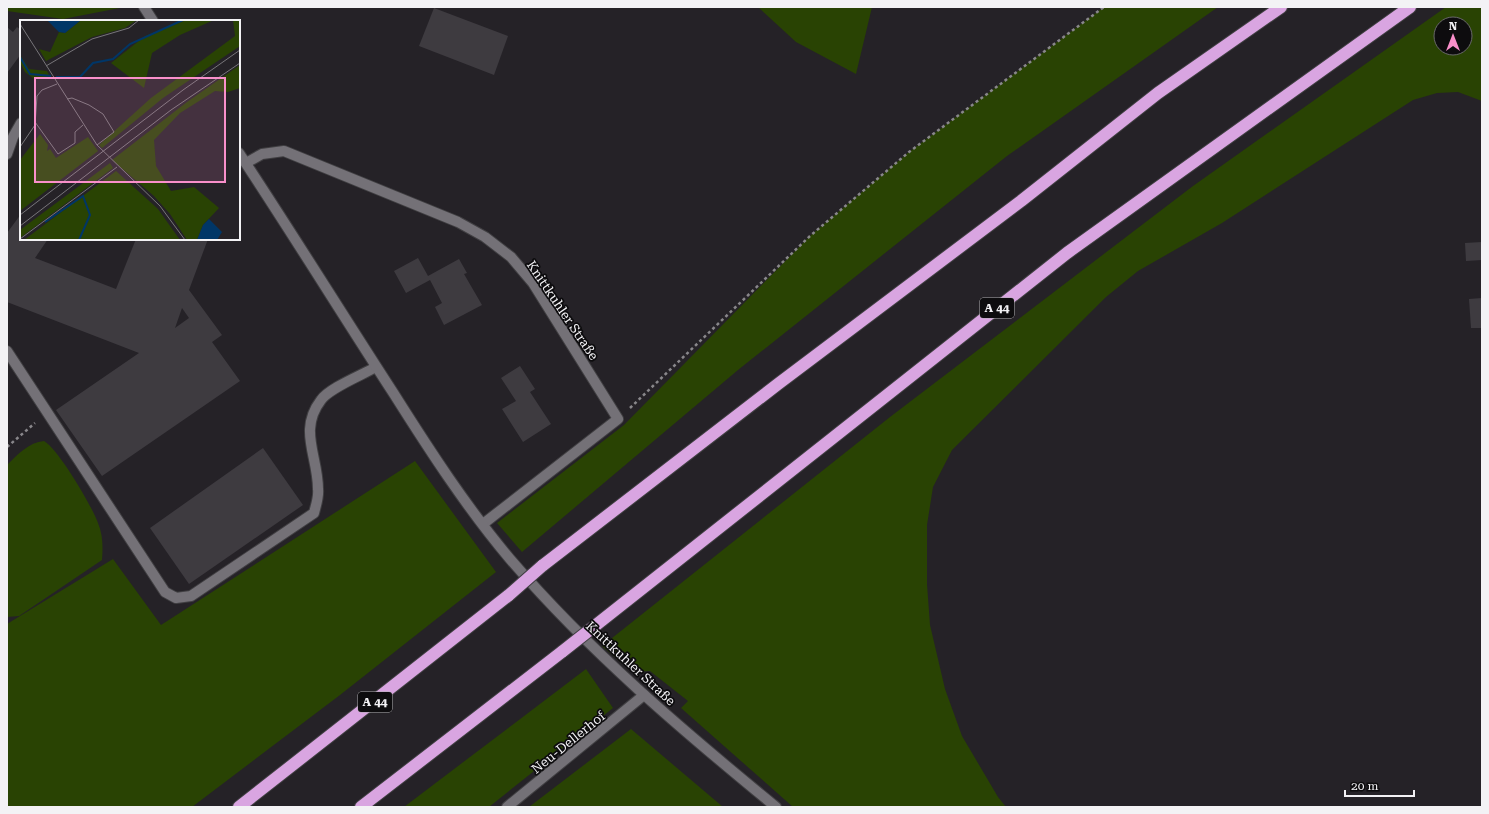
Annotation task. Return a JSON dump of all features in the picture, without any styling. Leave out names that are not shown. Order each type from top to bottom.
[{"type":"highway","name":"A 44","points":[[239,807],[509,596],[542,566],[791,374],[1021,201],[1158,93],[1281,7]]},
{"type":"highway","name":"A 44","points":[[361,807],[563,651],[1067,253],[1410,7]]},
{"type":"street","points":[[144,7],[152,20]]},
{"type":"street","points":[[7,154],[13,137],[20,125]]},
{"type":"street","name":"Knittkuhler Straße","points":[[246,163],[262,154],[284,151],[424,207],[458,222],[485,237],[511,257],[533,283],[618,419]]},
{"type":"street","name":"Knittkuhler Straße","points":[[240,154],[428,446],[483,524],[511,559],[601,656],[698,743],[776,807]]},
{"type":"street","points":[[7,351],[165,592],[176,598],[191,596],[314,513],[318,490],[315,463],[311,450],[309,425],[321,399],[340,386],[376,367]]},
{"type":"street","points":[[483,524],[618,419]]},
{"type":"street","name":"Neu-Dellerhof","points":[[507,807],[644,695]]},
{"type":"path","points":[[618,419],[810,236],[909,152],[1104,7]]},
{"type":"path","points":[[7,447],[28,428],[48,414]]},
{"type":"green space","points":[[7,7],[125,7],[63,19],[7,11]]},
{"type":"green space","points":[[758,7],[872,7],[856,74],[796,42]]},
{"type":"green space","points":[[1104,7],[1218,7],[1007,156],[738,370],[522,552],[497,523],[624,425],[810,236],[909,152]]},
{"type":"green space","points":[[1446,7],[1482,7],[1482,101],[1458,92],[1437,93],[1413,100],[1222,223],[1138,271],[1106,297],[952,450],[933,487],[927,525],[927,584],[930,625],[945,689],[962,736],[998,797],[1006,807],[793,807],[681,708],[688,701],[650,671],[632,672],[602,646],[890,417],[1193,186],[1433,16],[1433,56],[1473,56],[1473,16],[1433,16]]},
{"type":"green space","points":[[44,441],[58,455],[66,466],[95,515],[102,537],[102,560],[19,616],[7,617],[7,465],[28,446]]},
{"type":"green space","points":[[415,461],[496,572],[340,695],[192,807],[7,807],[7,624],[113,559],[161,625]]},
{"type":"green space","points":[[586,669],[613,708],[489,807],[404,807]]},
{"type":"green space","points":[[631,729],[723,807],[529,807]]},
{"type":"building","points":[[434,8],[508,36],[494,75],[419,46]]},
{"type":"building","points":[[7,27],[13,32],[17,27],[20,29],[20,55],[7,73]]},
{"type":"building","points":[[20,215],[20,240],[47,240],[35,258],[116,289],[136,240],[208,240],[189,290],[222,335],[212,342],[240,381],[102,476],[56,410],[139,353],[7,302],[7,233]],"holes":[[[182,308],[189,318],[175,328]]]},
{"type":"building","points":[[1482,242],[1482,260],[1466,261],[1465,243]]},
{"type":"building","points":[[418,258],[428,276],[459,259],[467,273],[464,274],[482,305],[444,325],[435,307],[442,303],[430,280],[406,293],[394,271]]},
{"type":"building","points":[[1482,298],[1482,328],[1471,328],[1469,299]]},
{"type":"building","points":[[520,366],[535,389],[530,392],[551,424],[523,442],[502,409],[516,401],[501,378]]},
{"type":"building","points":[[263,448],[303,505],[189,584],[150,528]]}]
